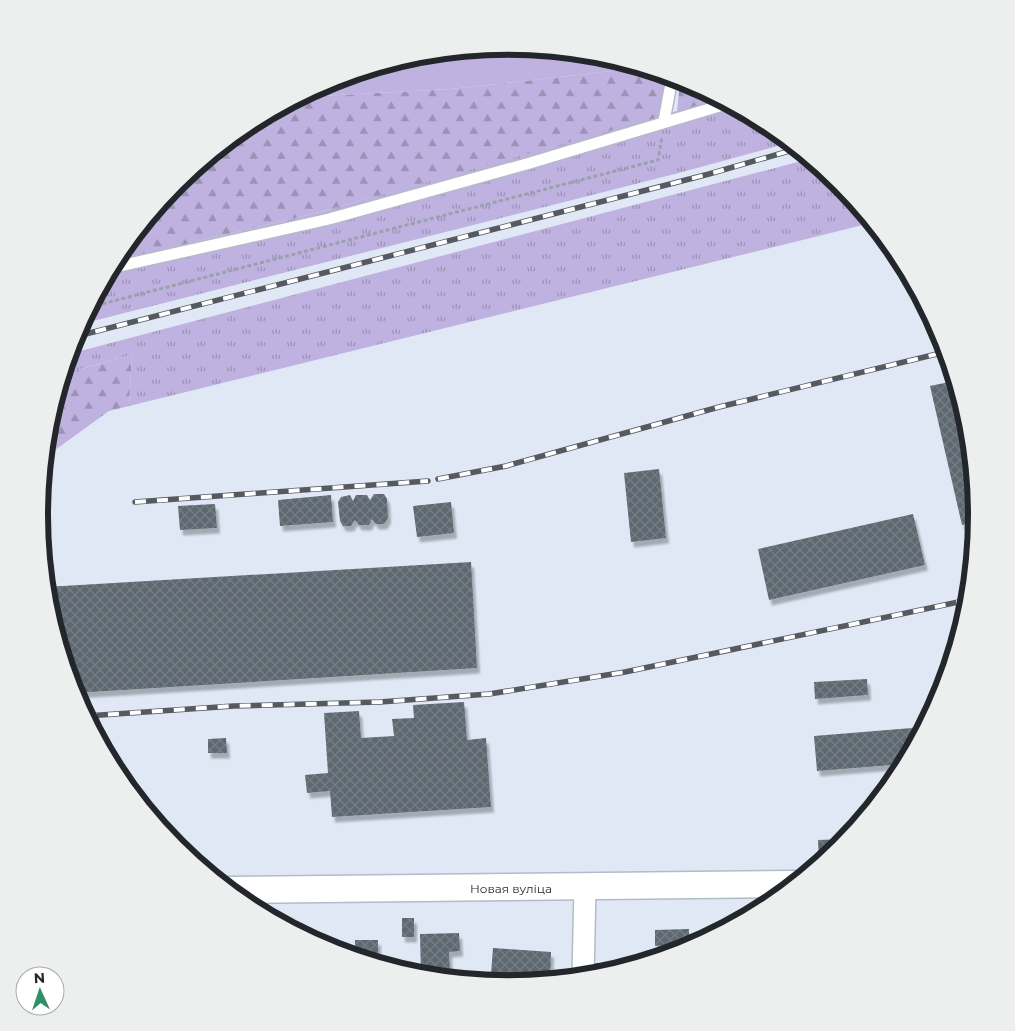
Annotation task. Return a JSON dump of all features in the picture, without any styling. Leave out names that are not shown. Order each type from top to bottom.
[{"type":"street","name":"Новая вуліца","points":[[241,890],[585,888],[782,884]]},
{"type":"street","points":[[583,969],[585,888]]},
{"type":"lane","points":[[664,121],[671,86]]},
{"type":"lane","points":[[121,266],[329,219],[530,163],[717,106]]},
{"type":"path","points":[[99,305],[658,160],[664,121]]},
{"type":"green space","points":[[477,56],[538,56],[568,59],[622,70],[451,89],[320,96],[388,71],[447,59]]},
{"type":"green space","points":[[622,70],[665,84],[659,117],[316,213],[126,258],[162,212],[204,170],[252,133],[304,103],[320,96],[451,89]]},
{"type":"green space","points":[[679,89],[709,102],[677,112]]},
{"type":"green space","points":[[709,102],[738,117],[780,145],[675,174],[91,322],[109,285],[126,258],[316,213]]},
{"type":"green space","points":[[800,161],[833,190],[864,225],[129,406],[132,355],[71,372],[78,352]]},
{"type":"green space","points":[[132,355],[129,406],[109,411],[51,453],[63,396],[71,372]]},
{"type":"building","points":[[948,382],[952,396],[964,455],[968,524],[962,525],[930,386]]},
{"type":"building","points":[[659,469],[666,538],[631,542],[624,473]]},
{"type":"building","points":[[374,494],[384,494],[387,499],[388,518],[384,524],[376,524],[372,519],[369,525],[359,525],[355,520],[351,526],[343,526],[340,521],[338,502],[341,497],[350,495],[353,501],[356,495],[367,495],[370,500]]},
{"type":"building","points":[[331,495],[333,522],[280,526],[278,500]]},
{"type":"building","points":[[451,502],[454,533],[417,537],[413,506]]},
{"type":"building","points":[[215,504],[217,528],[180,530],[178,506]]},
{"type":"building","points":[[913,514],[925,565],[769,600],[758,549]]},
{"type":"building","points":[[471,562],[477,668],[83,692],[63,635],[53,587]]},
{"type":"building","points":[[867,679],[868,695],[815,699],[814,682]]},
{"type":"building","points":[[464,702],[467,740],[486,738],[491,807],[332,817],[330,791],[307,793],[305,775],[328,773],[324,713],[359,711],[361,738],[394,736],[392,719],[414,718],[413,705]]},
{"type":"building","points":[[915,728],[894,765],[817,771],[814,736]]},
{"type":"building","points":[[226,738],[227,753],[208,753],[208,739]]},
{"type":"building","points":[[834,839],[819,854],[818,840]]},
{"type":"building","points":[[402,918],[414,918],[414,937],[402,937]]},
{"type":"building","points":[[689,929],[689,938],[666,947],[666,945],[655,946],[655,930]]},
{"type":"building","points":[[459,933],[460,951],[449,952],[450,972],[421,967],[420,934]]},
{"type":"building","points":[[355,940],[378,940],[378,957],[355,949]]},
{"type":"building","points":[[493,948],[551,952],[550,974],[516,976],[491,974]]},
{"type":"building","points":[[595,963],[611,964],[597,967],[595,967]]},
{"type":"railway","points":[[85,334],[709,174],[788,151]]},
{"type":"railway","points":[[438,479],[506,466],[719,407],[938,354]]},
{"type":"railway","points":[[135,502],[428,481]]},
{"type":"railway","points":[[93,715],[234,706],[380,702],[489,694],[625,672],[960,602]]}]
